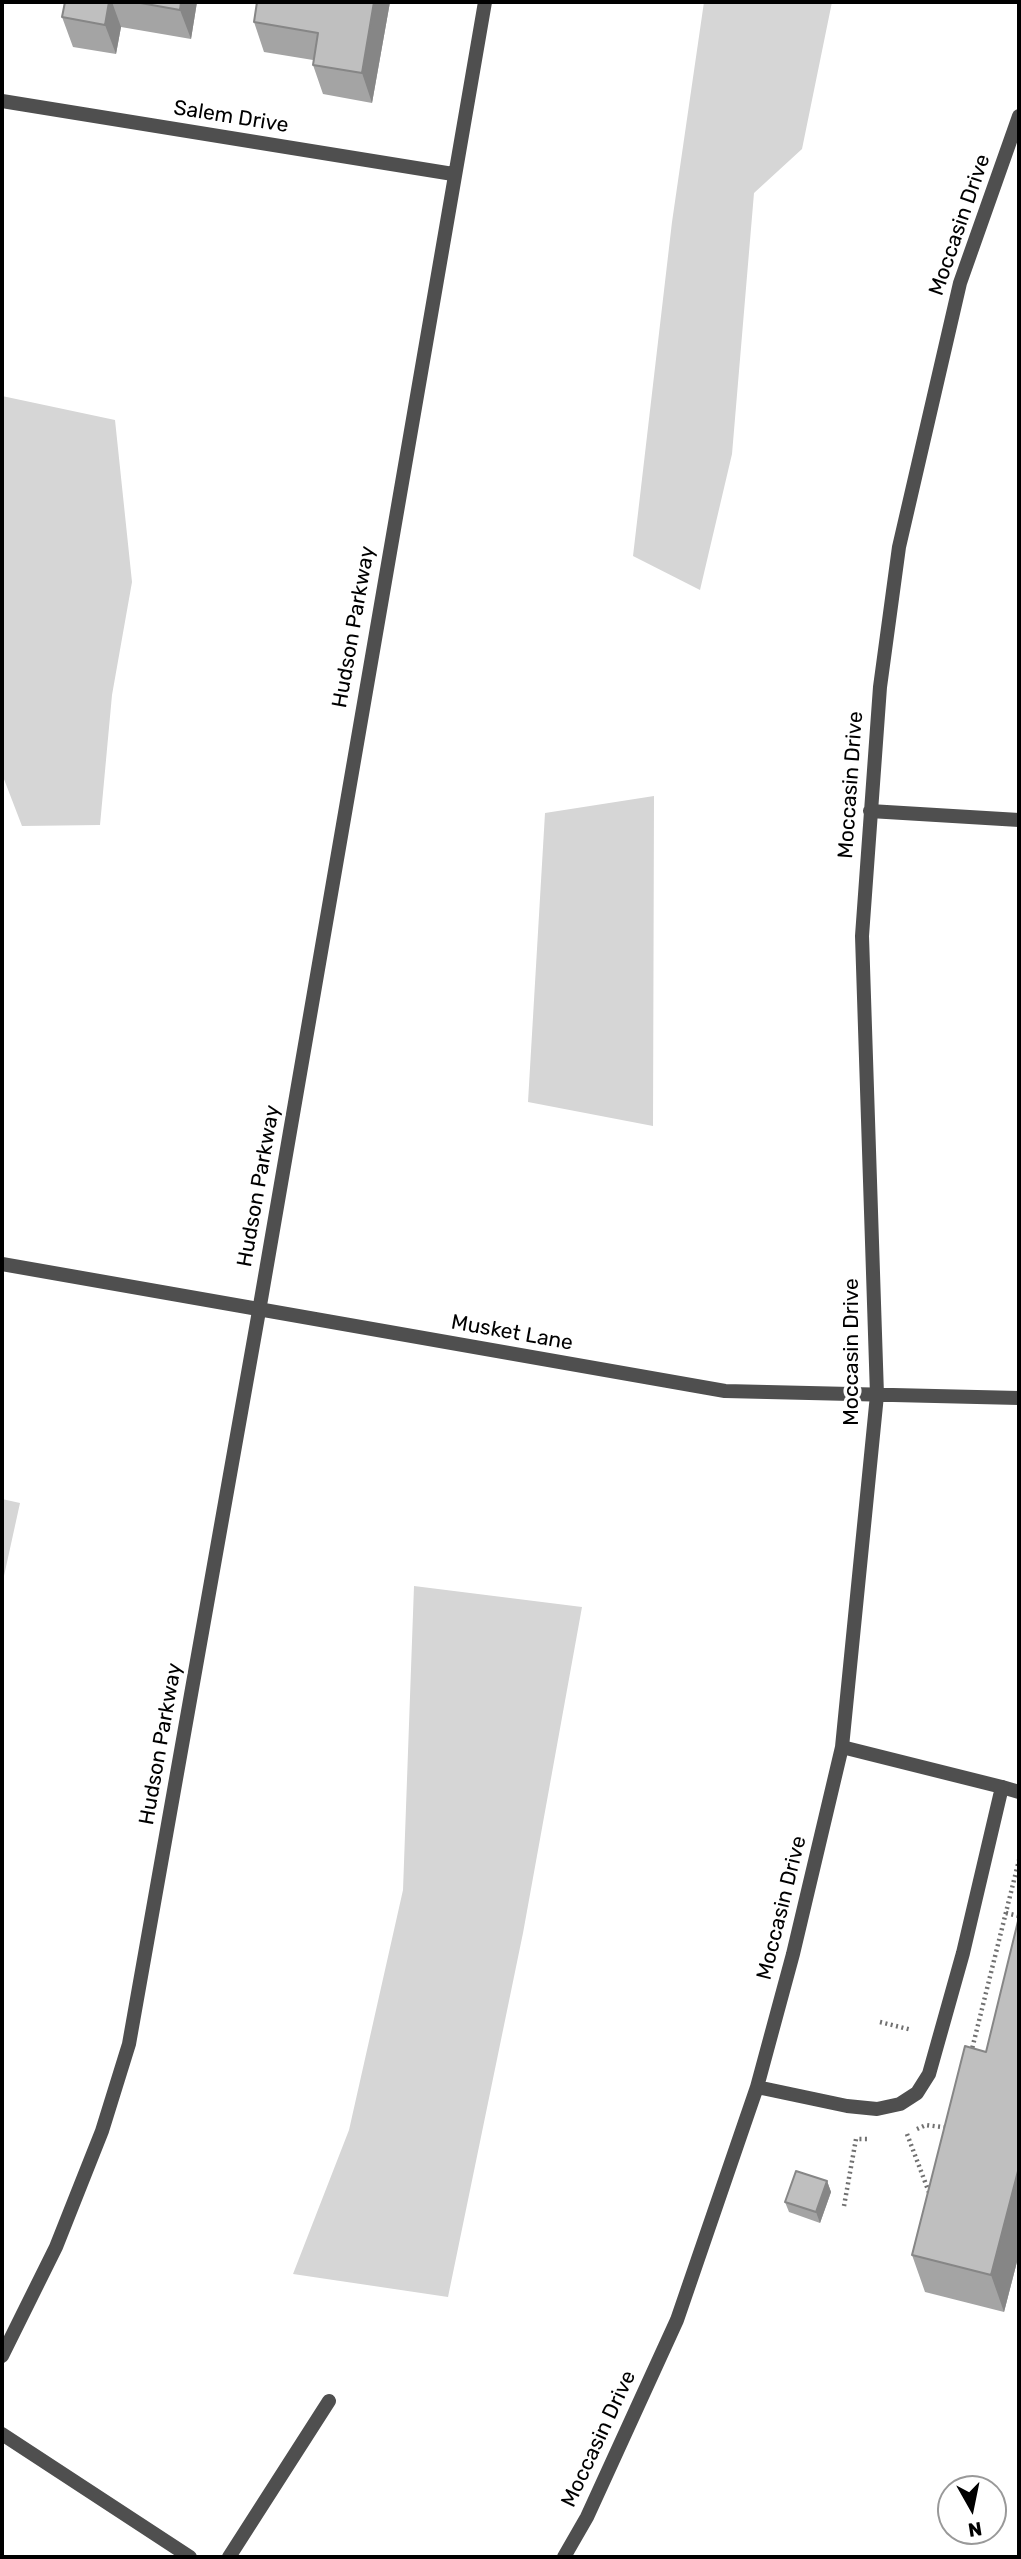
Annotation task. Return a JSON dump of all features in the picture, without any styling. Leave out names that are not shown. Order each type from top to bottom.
[{"type":"street","name":"Hudson Parkway","points":[[2,2356],[56,2247],[102,2131],[129,2044],[259,1311],[453,174],[485,2]]},
{"type":"street","name":"Salem Drive","points":[[2,102],[453,174]]},
{"type":"street","name":"Moccasin Drive","points":[[564,2557],[587,2517],[677,2320],[757,2087],[793,1954],[842,1747],[877,1395],[862,936],[880,687],[899,547],[915,467],[960,283],[1019,116]]},
{"type":"street","points":[[870,811],[1019,820]]},
{"type":"street","name":"Musket Lane","points":[[2,1264],[725,1391],[1019,1398]]},
{"type":"street","points":[[842,1747],[1019,1792]]},
{"type":"street","points":[[757,2087],[847,2106],[877,2109],[900,2104],[917,2093],[929,2074],[946,2018],[1002,1787]]},
{"type":"street","points":[[229,2557],[329,2401]]},
{"type":"street","points":[[2,2434],[190,2557]]},
{"type":"path","points":[[1006,1913],[1019,1916]]},
{"type":"path","points":[[907,2134],[932,2201]]},
{"type":"path","points":[[844,2206],[856,2139]]},
{"type":"shaded area","points":[[704,2],[832,2],[802,149],[754,193],[732,454],[700,590],[633,556],[672,222]]},
{"type":"shaded area","points":[[2,396],[115,420],[132,582],[112,695],[100,825],[22,826],[2,774]]},
{"type":"shaded area","points":[[654,796],[653,1126],[528,1102],[545,813]]},
{"type":"shaded area","points":[[2,1499],[20,1503],[2,1585]]},
{"type":"shaded area","points":[[414,1586],[582,1607],[523,1933],[448,2297],[293,2274],[349,2130],[403,1890]]},
{"type":"building","points":[[65,2],[109,2],[105,25],[62,17]]},
{"type":"building","points":[[135,2],[181,2],[180,10]]},
{"type":"building","points":[[257,2],[374,2],[362,73],[313,65],[318,33],[254,22]]},
{"type":"building","points":[[1019,1917],[1019,2172],[991,2275],[912,2255],[965,2046],[986,2052]]},
{"type":"building","points":[[796,2171],[827,2181],[816,2212],[785,2202]]}]
